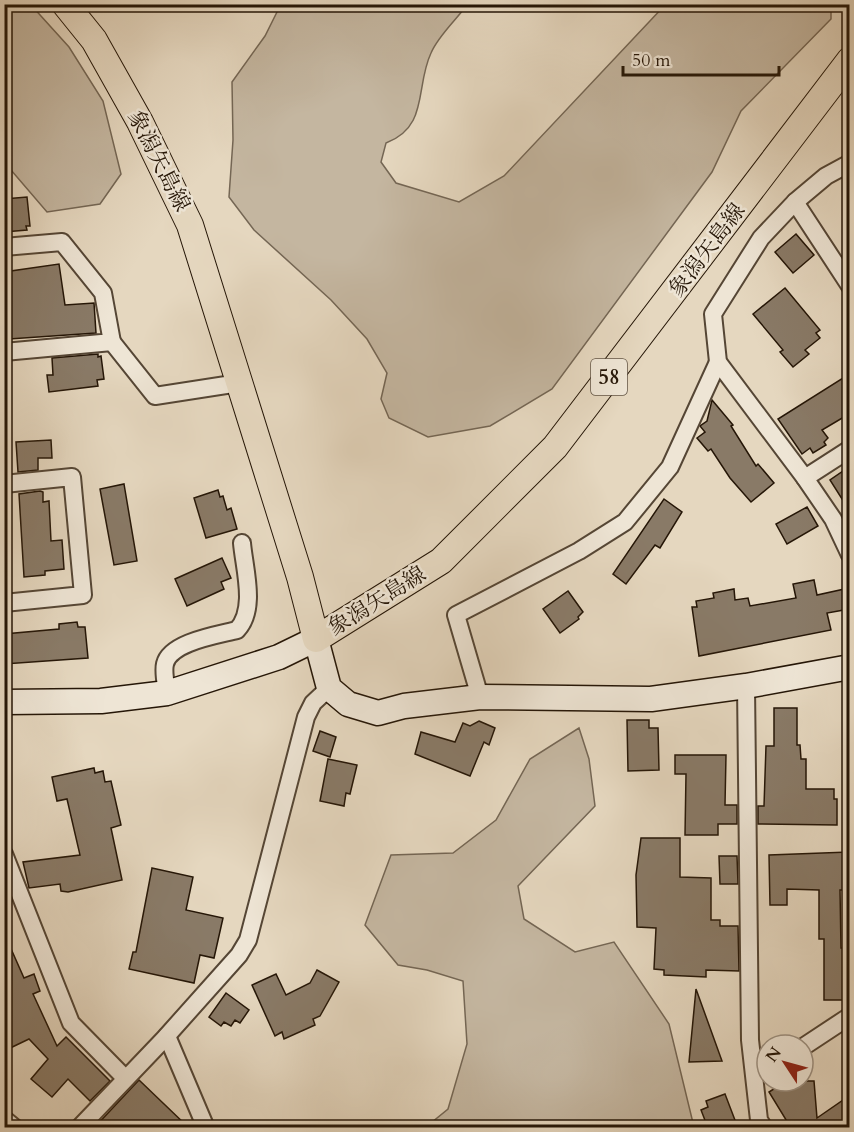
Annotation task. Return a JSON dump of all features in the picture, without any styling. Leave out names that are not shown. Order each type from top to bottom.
[{"type":"main road","name":"象潟矢島線","points":[[65,4],[94,40],[140,122],[190,225],[300,577],[316,639],[441,561],[555,447],[849,60]]},
{"type":"street","points":[[480,697],[456,615],[579,551],[625,522],[670,468],[718,362],[713,314],[761,238],[795,202],[826,176],[849,163]]},
{"type":"street","points":[[795,202],[849,286]]},
{"type":"street","points":[[4,248],[62,242],[103,293],[112,342],[155,396],[239,383]]},
{"type":"street","points":[[4,352],[112,342]]},
{"type":"street","points":[[718,362],[805,477],[833,519],[849,555]]},
{"type":"street","points":[[805,477],[849,449]]},
{"type":"street","points":[[4,484],[72,477],[83,596],[4,603]]},
{"type":"street","points":[[167,693],[165,664],[171,653],[182,646],[237,630],[243,624],[248,608],[242,543]]},
{"type":"street","points":[[4,702],[101,701],[167,693],[279,657],[316,639],[329,688],[348,704],[378,713],[404,706],[480,697],[651,699],[746,686],[849,667]]},
{"type":"street","points":[[746,686],[750,1040],[755,1056]]},
{"type":"street","points":[[79,1128],[167,1036],[239,955],[248,940],[306,717],[313,703],[329,688]]},
{"type":"street","points":[[4,854],[71,1023],[125,1078]]},
{"type":"street","points":[[815,1039],[849,1016]]},
{"type":"street","points":[[167,1036],[206,1128]]},
{"type":"street","points":[[760,1093],[759,1120],[764,1128]]},
{"type":"street","points":[[4,1119],[15,1128]]},
{"type":"shaded area","points":[[281,4],[467,5],[434,47],[426,66],[415,116],[400,136],[386,143],[381,162],[396,183],[459,202],[504,176],[665,5],[831,5],[831,19],[741,111],[712,172],[552,389],[490,426],[428,437],[389,418],[381,399],[387,373],[367,339],[331,300],[254,230],[229,197],[233,140],[232,82],[265,36]]},
{"type":"shaded area","points":[[4,5],[31,5],[69,47],[103,101],[121,174],[100,204],[47,212],[11,170],[5,170]]},
{"type":"shaded area","points":[[579,728],[589,759],[595,806],[518,886],[524,919],[575,952],[614,942],[669,1024],[694,1127],[426,1127],[448,1109],[467,1044],[463,981],[427,970],[398,965],[365,925],[391,855],[453,853],[496,820],[530,759]]},
{"type":"building","points":[[27,197],[30,226],[26,226],[27,230],[4,232],[4,199]]},
{"type":"building","points":[[796,234],[814,255],[793,273],[775,252]]},
{"type":"building","points":[[59,264],[65,305],[94,303],[96,333],[9,339],[4,272]]},
{"type":"building","points":[[785,288],[820,330],[816,333],[820,338],[805,350],[809,354],[793,367],[780,352],[783,350],[753,314]]},
{"type":"building","points":[[98,354],[98,357],[101,356],[104,379],[97,380],[98,386],[49,392],[47,375],[53,375],[52,358]]},
{"type":"building","points":[[843,378],[849,388],[849,414],[822,430],[828,438],[824,442],[826,445],[813,453],[810,448],[802,454],[778,419]]},
{"type":"building","points":[[712,400],[733,425],[731,426],[756,466],[758,464],[774,483],[751,502],[730,478],[711,449],[708,451],[697,438],[705,432],[700,426],[707,421]]},
{"type":"building","points":[[51,440],[52,458],[38,458],[38,470],[18,472],[16,442]]},
{"type":"building","points":[[849,467],[849,510],[830,480]]},
{"type":"building","points":[[124,484],[137,561],[114,565],[100,489]]},
{"type":"building","points":[[218,490],[220,497],[223,496],[227,510],[231,508],[237,529],[206,538],[194,498]]},
{"type":"building","points":[[43,492],[43,502],[49,501],[51,541],[62,540],[64,569],[45,571],[45,575],[24,577],[19,494]]},
{"type":"building","points":[[664,499],[682,512],[660,548],[655,545],[626,584],[613,574]]},
{"type":"building","points":[[807,507],[818,526],[787,544],[776,524]]},
{"type":"building","points":[[222,558],[231,578],[221,582],[224,589],[187,606],[175,579]]},
{"type":"building","points":[[814,580],[817,595],[849,588],[849,609],[827,613],[831,630],[699,656],[692,607],[697,607],[696,601],[714,598],[713,593],[734,589],[735,600],[748,598],[750,606],[796,598],[793,584]]},
{"type":"building","points":[[568,591],[583,612],[578,617],[579,619],[560,633],[543,609]]},
{"type":"building","points":[[77,622],[78,627],[85,627],[88,658],[4,664],[4,634],[59,629],[59,624]]},
{"type":"building","points":[[774,708],[797,708],[797,745],[800,745],[801,759],[806,759],[806,789],[834,789],[834,799],[837,799],[837,825],[758,824],[758,806],[764,806],[766,746],[774,746]]},
{"type":"building","points":[[627,720],[649,720],[649,728],[658,728],[659,770],[628,771]]},
{"type":"building","points":[[479,721],[495,728],[489,745],[484,742],[470,776],[415,754],[421,732],[455,742],[463,723],[470,726]]},
{"type":"building","points":[[320,731],[336,737],[330,757],[313,751]]},
{"type":"building","points":[[675,755],[726,755],[725,805],[737,805],[737,824],[718,824],[718,835],[685,835],[686,774],[675,774]]},
{"type":"building","points":[[328,759],[357,765],[350,794],[346,793],[344,806],[320,801]]},
{"type":"building","points":[[94,768],[95,773],[103,771],[105,782],[111,781],[121,825],[111,828],[122,880],[68,892],[61,891],[60,884],[29,888],[23,862],[80,855],[67,799],[57,801],[52,777]]},
{"type":"building","points":[[641,838],[680,838],[680,877],[711,878],[711,920],[720,920],[720,926],[738,926],[739,971],[706,970],[706,977],[664,975],[664,970],[654,969],[656,928],[637,927],[636,875]]},
{"type":"building","points":[[849,852],[849,890],[840,890],[841,948],[849,948],[848,1000],[824,1000],[824,939],[819,939],[819,890],[787,889],[787,905],[770,905],[769,855]]},
{"type":"building","points":[[719,856],[737,856],[738,884],[720,884]]},
{"type":"building","points":[[152,868],[193,877],[186,910],[223,918],[214,958],[200,955],[194,983],[129,969],[133,952],[136,952]]},
{"type":"building","points":[[4,933],[24,978],[34,974],[40,991],[33,994],[57,1046],[66,1037],[110,1081],[90,1101],[68,1079],[52,1097],[31,1079],[48,1059],[29,1039],[4,1051]]},
{"type":"building","points":[[317,970],[339,982],[320,1016],[313,1019],[315,1025],[284,1039],[282,1032],[275,1036],[252,985],[276,974],[286,995],[310,983]]},
{"type":"building","points":[[696,989],[722,1061],[689,1062]]},
{"type":"building","points":[[226,993],[249,1010],[240,1023],[235,1020],[231,1026],[224,1022],[221,1026],[209,1017]]},
{"type":"building","points":[[139,1080],[189,1128],[94,1128]]},
{"type":"building","points":[[770,1093],[815,1093],[817,1118],[849,1096],[849,1128],[791,1128]]},
{"type":"building","points":[[725,1094],[738,1128],[708,1128],[701,1110],[708,1107],[706,1101]]}]
